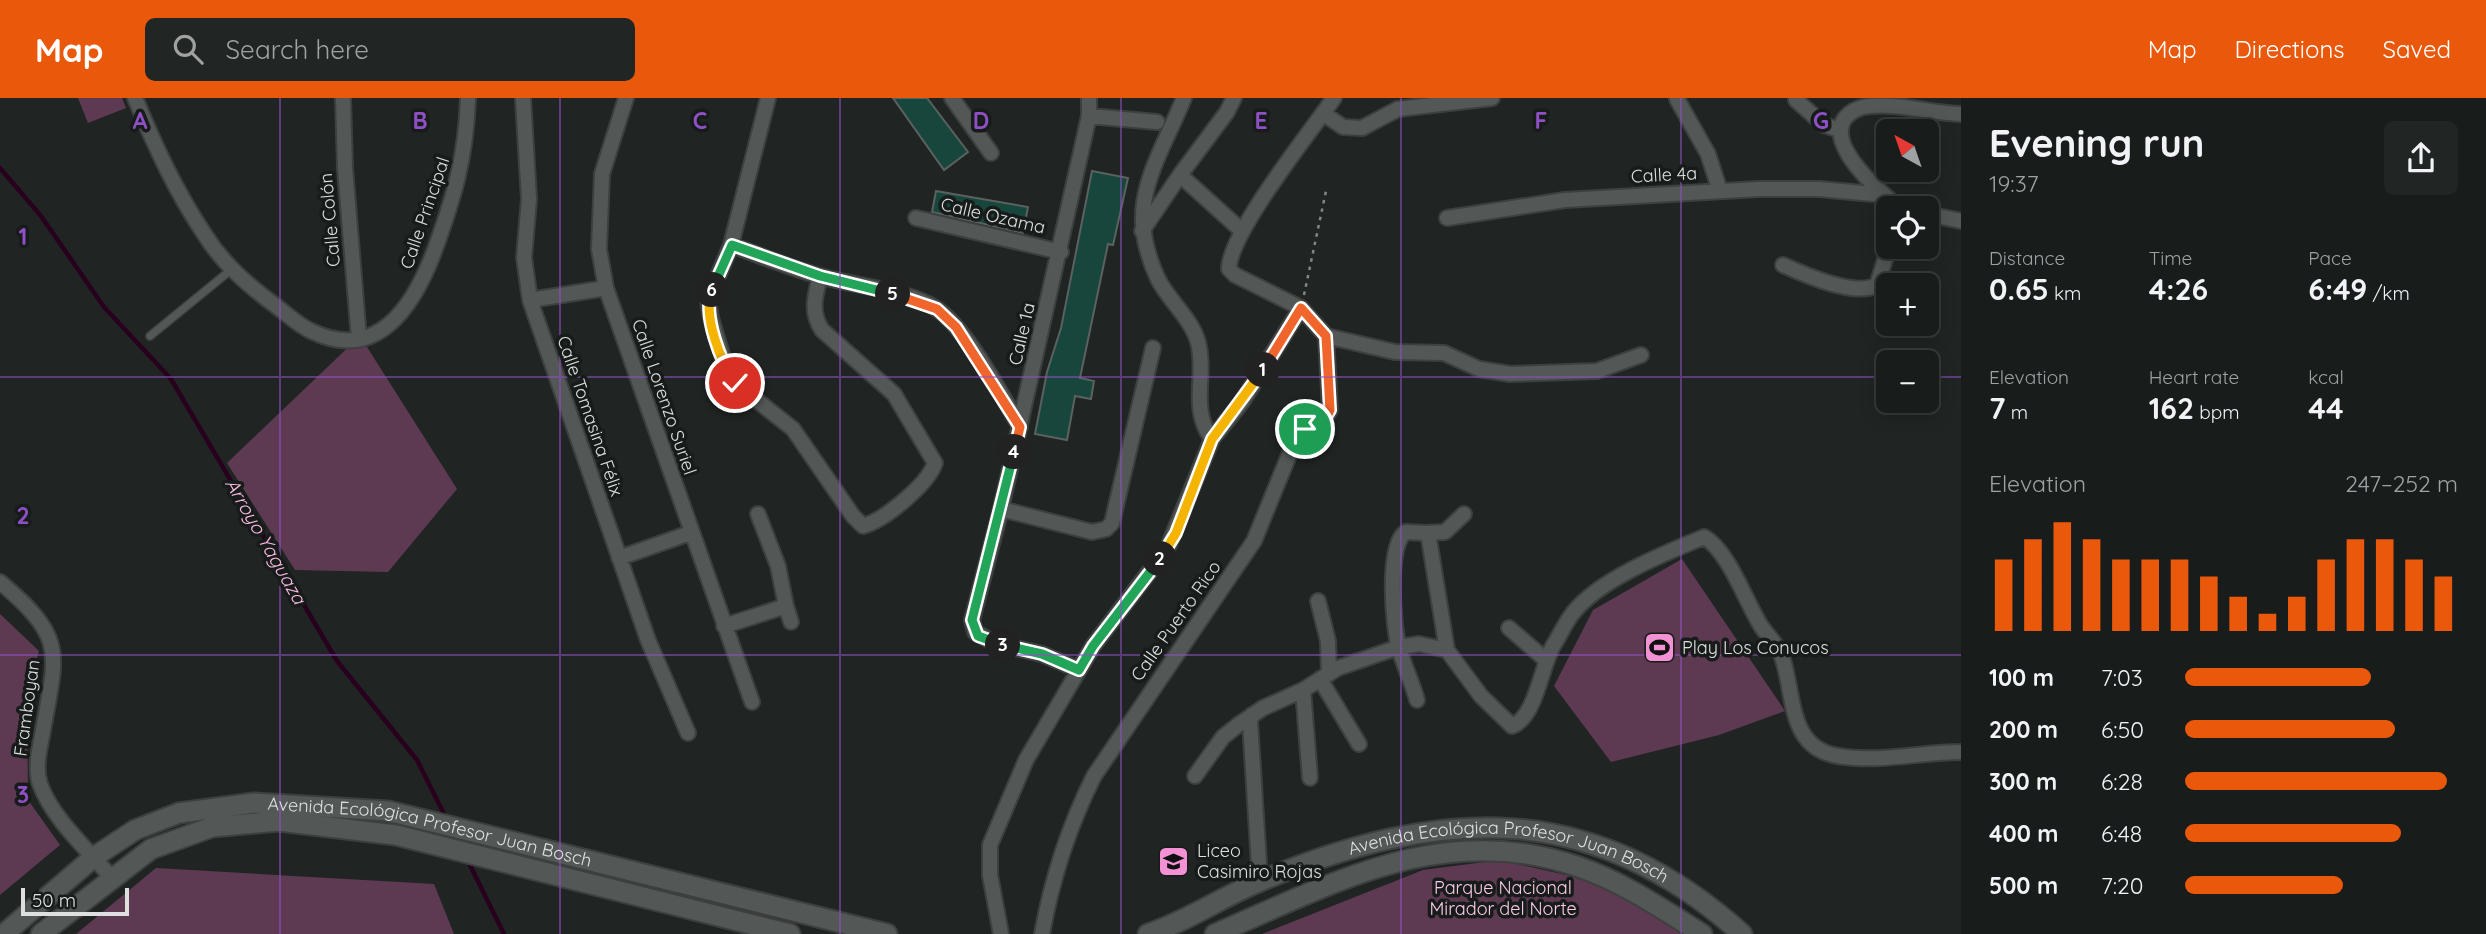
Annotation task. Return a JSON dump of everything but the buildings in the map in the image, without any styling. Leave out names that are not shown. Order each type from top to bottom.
[{"type":"street","points":[[135,98],[170,177],[206,237],[232,270],[309,330],[335,339],[359,339]]},
{"type":"street","name":"Calle Colón","points":[[343,98],[345,168],[359,339]]},
{"type":"street","name":"Calle Principal","points":[[359,339],[384,330],[398,319],[426,273],[458,185],[466,151],[468,98]]},
{"type":"street","name":"Calle Tomasina Félix","points":[[523,98],[529,199],[524,258],[530,300],[619,558],[688,733]]},
{"type":"street","name":"Calle Lorenzo Suriel","points":[[625,98],[602,174],[599,249],[606,288],[690,533],[752,702]]},
{"type":"street","points":[[768,98],[732,245],[708,300],[727,371],[735,383],[793,429],[853,516],[863,526],[875,523],[930,477],[934,463],[894,394],[822,330],[815,320],[813,305],[820,276]]},
{"type":"street","points":[[952,98],[991,153]]},
{"type":"street","name":"Calle 1a","points":[[1079,670],[1042,654],[994,643],[975,632],[973,612],[1001,509],[1061,252],[1089,116],[1089,98]]},
{"type":"street","points":[[1184,98],[1152,173],[1142,204],[1142,231],[1159,280],[1198,342],[1200,420],[1212,439]]},
{"type":"street","points":[[1142,231],[1227,112],[1234,98]]},
{"type":"street","points":[[1334,98],[1242,231],[1229,269],[1235,275],[1301,308],[1326,336],[1395,352],[1444,353],[1479,369],[1510,374],[1597,371],[1641,355]]},
{"type":"street","points":[[1324,114],[1343,127],[1362,128],[1398,109],[1492,98]]},
{"type":"street","points":[[1677,99],[1708,154],[1720,191]]},
{"type":"street","points":[[1796,100],[1815,119],[1840,131]]},
{"type":"street","points":[[1884,195],[1845,150],[1840,131],[1847,116],[1867,106],[1961,114]]},
{"type":"street","points":[[1089,116],[1157,122]]},
{"type":"street","points":[[1180,175],[1242,231]]},
{"type":"street","name":"Calle 4a","points":[[1447,218],[1565,200],[1720,191],[1819,189],[1884,195]]},
{"type":"street","points":[[1939,216],[1961,221]]},
{"type":"street","name":"Calle Ozama","points":[[916,218],[1061,252]]},
{"type":"street","points":[[732,245],[820,276],[913,299],[937,309],[956,327],[990,376],[1020,427]]},
{"type":"street","points":[[1783,265],[1823,281],[1875,287],[1885,259]]},
{"type":"street","points":[[530,300],[606,288]]},
{"type":"street","points":[[1000,934],[990,875],[990,845],[994,830],[1026,760],[1079,670],[1168,547],[1212,439],[1242,402],[1301,308]]},
{"type":"street","name":"Calle Puerto Rico","points":[[1042,934],[1049,894],[1063,849],[1077,809],[1094,775],[1254,541],[1296,438],[1312,423],[1326,417],[1330,410],[1326,336]]},
{"type":"street","points":[[1001,509],[1091,532],[1106,529],[1112,523],[1153,348]]},
{"type":"street","points":[[758,514],[778,566],[790,622]]},
{"type":"street","points":[[1416,700],[1399,647],[1392,579],[1398,541],[1406,532],[1445,532],[1464,514]]},
{"type":"street","points":[[619,558],[690,533]]},
{"type":"street","points":[[1425,533],[1429,539],[1447,650],[1481,696],[1512,726],[1519,723],[1534,697],[1547,661],[1573,612],[1600,588],[1704,537],[1719,551],[1762,627],[1782,656],[1793,711],[1800,730],[1810,742],[1837,756],[1902,758],[1961,752]]},
{"type":"street","name":"Framboyan","points":[[0,582],[32,609],[48,632],[55,659],[38,755],[39,782],[55,810],[111,877]]},
{"type":"street","points":[[1318,601],[1328,641],[1324,677],[1359,744]]},
{"type":"street","points":[[724,626],[786,606]]},
{"type":"street","points":[[1509,628],[1547,661]]},
{"type":"street","points":[[1195,776],[1223,737],[1252,715],[1324,677],[1399,647],[1419,645],[1447,650]]},
{"type":"street","points":[[1303,690],[1310,778]]},
{"type":"street","points":[[1252,715],[1250,721],[1261,880]]},
{"type":"street","name":"Avenida Ecológica Profesor Juan Bosch","points":[[4,934],[94,857],[135,830],[179,813],[254,803],[388,811],[887,934]]},
{"type":"street","name":"Avenida Ecológica Profesor Juan Bosch","points":[[41,934],[111,877],[162,844],[212,827],[244,822],[309,823],[396,835],[790,934]]},
{"type":"street","name":"Avenida Ecológica Profesor Juan Bosch","points":[[1147,934],[1168,928],[1261,880],[1385,838],[1432,830],[1509,827],[1587,843],[1625,858],[1676,885],[1722,916],[1742,934]]},
{"type":"street","name":"Avenida Ecológica Profesor Juan Bosch","points":[[1215,934],[1363,871],[1406,858],[1478,850],[1541,856],[1576,866],[1645,898],[1702,934]]},
{"type":"street","points":[[607,889],[614,866]]},
{"type":"lane","points":[[150,336],[232,270]]},
{"type":"path","points":[[1301,308],[1326,191]]},
{"type":"green space","points":[[78,98],[122,98],[126,108],[88,123]]},
{"type":"green space","points":[[360,336],[457,489],[388,572],[295,570],[227,463]]},
{"type":"green space","name":"Play Los Conucos","points":[[1682,559],[1785,711],[1719,735],[1611,762],[1554,686],[1593,610]]},
{"type":"green space","points":[[0,614],[39,651],[27,693],[28,800],[60,845],[0,895]]},
{"type":"green space","name":"Parque Nacional Mirador del Norte","points":[[1500,860],[1606,884],[1684,934],[1262,934],[1423,870]]},
{"type":"green space","points":[[156,868],[434,884],[454,934],[76,934]]},
{"type":"waterway","name":"Arroyo Yaguaza","points":[[0,168],[41,216],[104,307],[171,379],[337,661],[417,760],[447,820]]},
{"type":"waterway","name":"Arroyo Yaguaza","points":[[467,859],[504,934]]},
{"type":"place","name":"Play Los Conucos","points":[[1659,648]]},
{"type":"place","name":"Liceo Casimiro Rojas","points":[[1174,861]]},
{"type":"route","points":[[735,383],[727,371],[708,300],[732,245],[820,276],[913,299],[937,309],[956,327],[990,376],[1020,427],[973,612],[973,627],[978,636],[994,643],[1042,654],[1079,670],[1093,646],[1168,547],[1176,533],[1203,456],[1212,439],[1242,402],[1301,308],[1315,320],[1326,336],[1330,410],[1326,417],[1305,429]]}]
